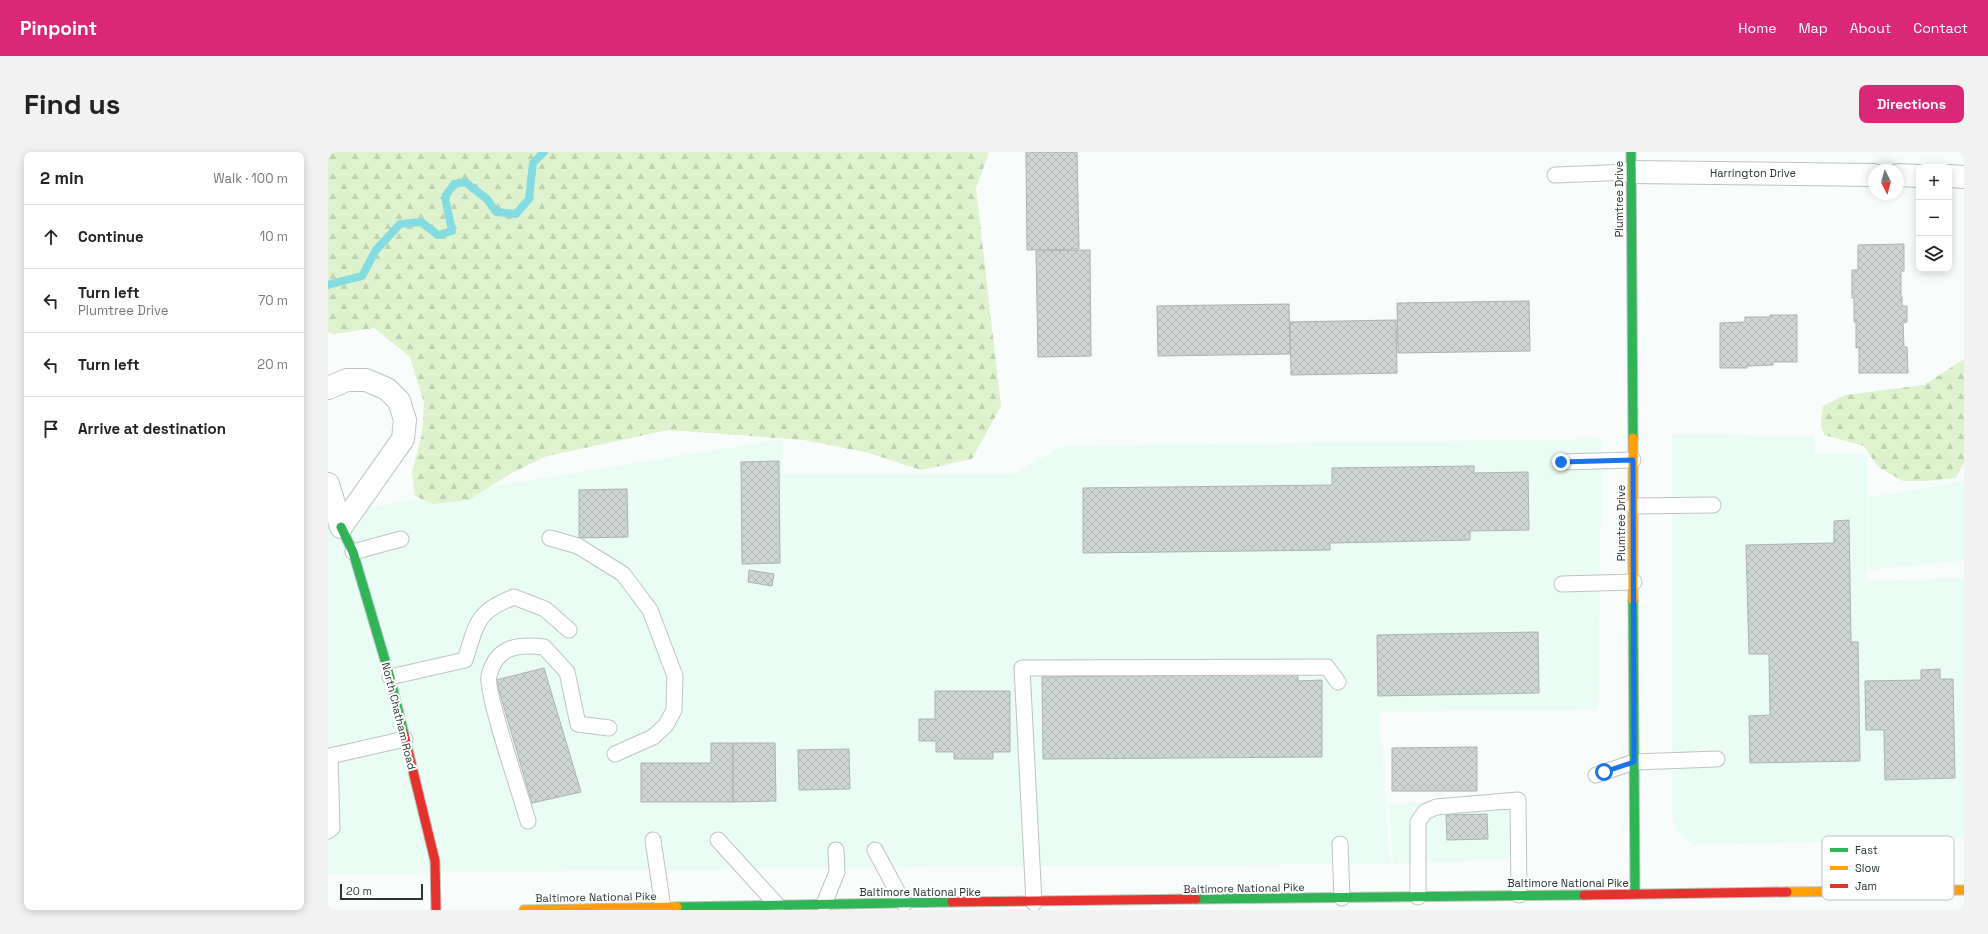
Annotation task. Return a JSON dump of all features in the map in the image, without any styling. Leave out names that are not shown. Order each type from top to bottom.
[{"type":"main road","name":"Plumtree Drive","points":[[1631,162],[1635,894]]},
{"type":"main road","name":"North Chatham Road","points":[[341,527],[353,552],[390,677],[435,861],[436,910]]},
{"type":"main road","name":"Baltimore National Pike","points":[[1954,890],[1964,890]]},
{"type":"main road","name":"Baltimore National Pike","points":[[524,910],[824,904],[1034,903],[1822,892]]},
{"type":"main road","points":[[1627,905],[1635,894]]},
{"type":"street","name":"Harrington Drive","points":[[1631,162],[1868,175]]},
{"type":"street","points":[[1904,175],[1916,176]]},
{"type":"street","points":[[1952,176],[1964,177]]},
{"type":"street","points":[[328,388],[347,380],[366,380],[387,389],[399,401],[405,420],[403,439],[341,527]]},
{"type":"street","name":"North Chatham Road","points":[[328,484],[341,527]]},
{"type":"lane","points":[[1555,175],[1631,162]]},
{"type":"lane","points":[[1561,462],[1633,460]]},
{"type":"lane","points":[[1633,506],[1713,505]]},
{"type":"lane","points":[[550,538],[578,546],[623,574],[650,610],[675,676],[674,710],[666,725],[653,737],[615,754]]},
{"type":"lane","points":[[353,552],[401,539]]},
{"type":"lane","points":[[1562,584],[1634,582]]},
{"type":"lane","points":[[390,677],[465,660],[478,621],[495,604],[514,597],[545,609],[569,630]]},
{"type":"lane","points":[[528,821],[492,698],[488,677],[496,659],[504,651],[524,644],[544,647],[567,672],[578,724],[608,728]]},
{"type":"lane","points":[[1034,903],[1022,668],[1327,667],[1338,682]]},
{"type":"lane","points":[[328,831],[332,828],[330,756],[405,739]]},
{"type":"lane","points":[[1596,775],[1634,762],[1717,759]]},
{"type":"lane","points":[[1418,897],[1418,822],[1425,812],[1436,807],[1518,800],[1519,895]]},
{"type":"lane","points":[[653,840],[663,908]]},
{"type":"lane","points":[[718,840],[778,906]]},
{"type":"lane","points":[[1340,844],[1342,898]]},
{"type":"lane","points":[[824,904],[837,872],[836,850]]},
{"type":"lane","points":[[875,850],[904,904]]},
{"type":"shaded area","points":[[1672,434],[1814,436],[1814,455],[1867,455],[1867,581],[1964,578],[1964,839],[1954,839],[1954,836],[1822,836],[1822,842],[1693,845],[1677,831],[1672,809]]},
{"type":"shaded area","points":[[782,439],[783,473],[1015,473],[1063,446],[1602,439],[1598,709],[1379,712],[1390,864],[919,867],[328,874],[328,504],[375,506]]},
{"type":"shaded area","points":[[1964,481],[1964,560],[1868,570],[1868,498]]},
{"type":"shaded area","points":[[1513,797],[1515,859],[1393,864],[1389,804]]},
{"type":"green space","points":[[328,152],[989,152],[976,188],[1001,406],[972,459],[921,470],[869,453],[804,440],[668,430],[547,456],[511,473],[469,500],[433,504],[415,496],[412,472],[422,434],[424,403],[410,357],[374,328],[334,334],[328,332]]},
{"type":"green space","points":[[1964,359],[1964,463],[1956,478],[1926,481],[1903,481],[1878,467],[1864,446],[1824,435],[1821,424],[1823,406],[1845,395],[1924,385]]},
{"type":"building","points":[[1026,152],[1077,152],[1079,249],[1027,250]]},
{"type":"building","points":[[1904,244],[1904,271],[1901,271],[1901,296],[1902,306],[1907,306],[1907,322],[1903,323],[1904,347],[1907,347],[1908,373],[1859,373],[1859,347],[1856,348],[1856,322],[1854,322],[1854,298],[1852,298],[1852,270],[1858,270],[1858,245]]},
{"type":"building","points":[[1090,250],[1091,356],[1038,357],[1036,251]]},
{"type":"building","points":[[1529,301],[1530,351],[1398,353],[1397,303]]},
{"type":"building","points":[[1289,304],[1290,354],[1158,356],[1157,306]]},
{"type":"building","points":[[1770,315],[1797,315],[1797,362],[1773,362],[1773,365],[1747,366],[1747,368],[1720,368],[1720,323],[1745,322],[1745,317],[1770,317]]},
{"type":"building","points":[[1396,320],[1397,373],[1291,375],[1290,322]]},
{"type":"building","points":[[779,461],[780,563],[742,564],[741,462]]},
{"type":"building","points":[[1474,466],[1474,473],[1528,472],[1529,530],[1470,531],[1470,540],[1330,543],[1330,550],[1083,553],[1083,488],[1332,485],[1332,468]]},
{"type":"building","points":[[627,489],[628,537],[579,538],[579,490]]},
{"type":"building","points":[[1849,520],[1851,642],[1858,642],[1860,761],[1750,763],[1749,716],[1770,715],[1769,654],[1749,654],[1746,545],[1834,543],[1834,521]]},
{"type":"building","points":[[749,570],[774,574],[772,586],[748,582]]},
{"type":"building","points":[[1538,632],[1539,693],[1378,696],[1377,635]]},
{"type":"building","points":[[544,668],[581,792],[532,803],[496,680]]},
{"type":"building","points":[[1940,669],[1940,679],[1953,679],[1955,778],[1885,780],[1884,730],[1866,730],[1865,681],[1921,680],[1921,670]]},
{"type":"building","points":[[1298,674],[1298,681],[1322,680],[1322,757],[1043,759],[1042,677]]},
{"type":"building","points":[[935,691],[1010,691],[1010,752],[993,752],[993,759],[954,759],[954,752],[936,752],[936,741],[919,741],[919,719],[935,719]]},
{"type":"building","points":[[711,743],[733,743],[733,802],[641,802],[641,763],[711,763]]},
{"type":"building","points":[[733,743],[775,743],[776,801],[733,802]]},
{"type":"building","points":[[1477,747],[1477,791],[1392,791],[1392,748]]},
{"type":"building","points":[[849,749],[850,789],[799,790],[798,750]]},
{"type":"building","points":[[1487,814],[1488,839],[1447,840],[1446,815]]},
{"type":"waterway","points":[[328,285],[362,276],[376,250],[400,224],[421,222],[438,235],[452,231],[445,197],[454,184],[465,182],[487,199],[496,212],[516,214],[529,199],[533,163],[544,152]]},
{"type":"traffic: fast","points":[[1631,152],[1633,438]]},
{"type":"traffic: fast","points":[[341,527],[353,552],[390,677],[404,734]]},
{"type":"traffic: fast","points":[[1633,600],[1635,894]]},
{"type":"traffic: fast","points":[[1196,899],[1584,895]]},
{"type":"traffic: fast","points":[[677,907],[952,902]]},
{"type":"traffic: slow","points":[[1633,438],[1633,600]]},
{"type":"traffic: slow","points":[[1954,890],[1964,890]]},
{"type":"traffic: slow","points":[[1787,892],[1822,892]]},
{"type":"traffic: slow","points":[[524,910],[677,907]]},
{"type":"traffic: jam","points":[[404,734],[435,861],[436,910]]},
{"type":"traffic: jam","points":[[1584,895],[1787,892]]},
{"type":"traffic: jam","points":[[952,902],[1196,899]]},
{"type":"route","points":[[1561,462],[1633,460],[1634,762],[1604,772]]}]
